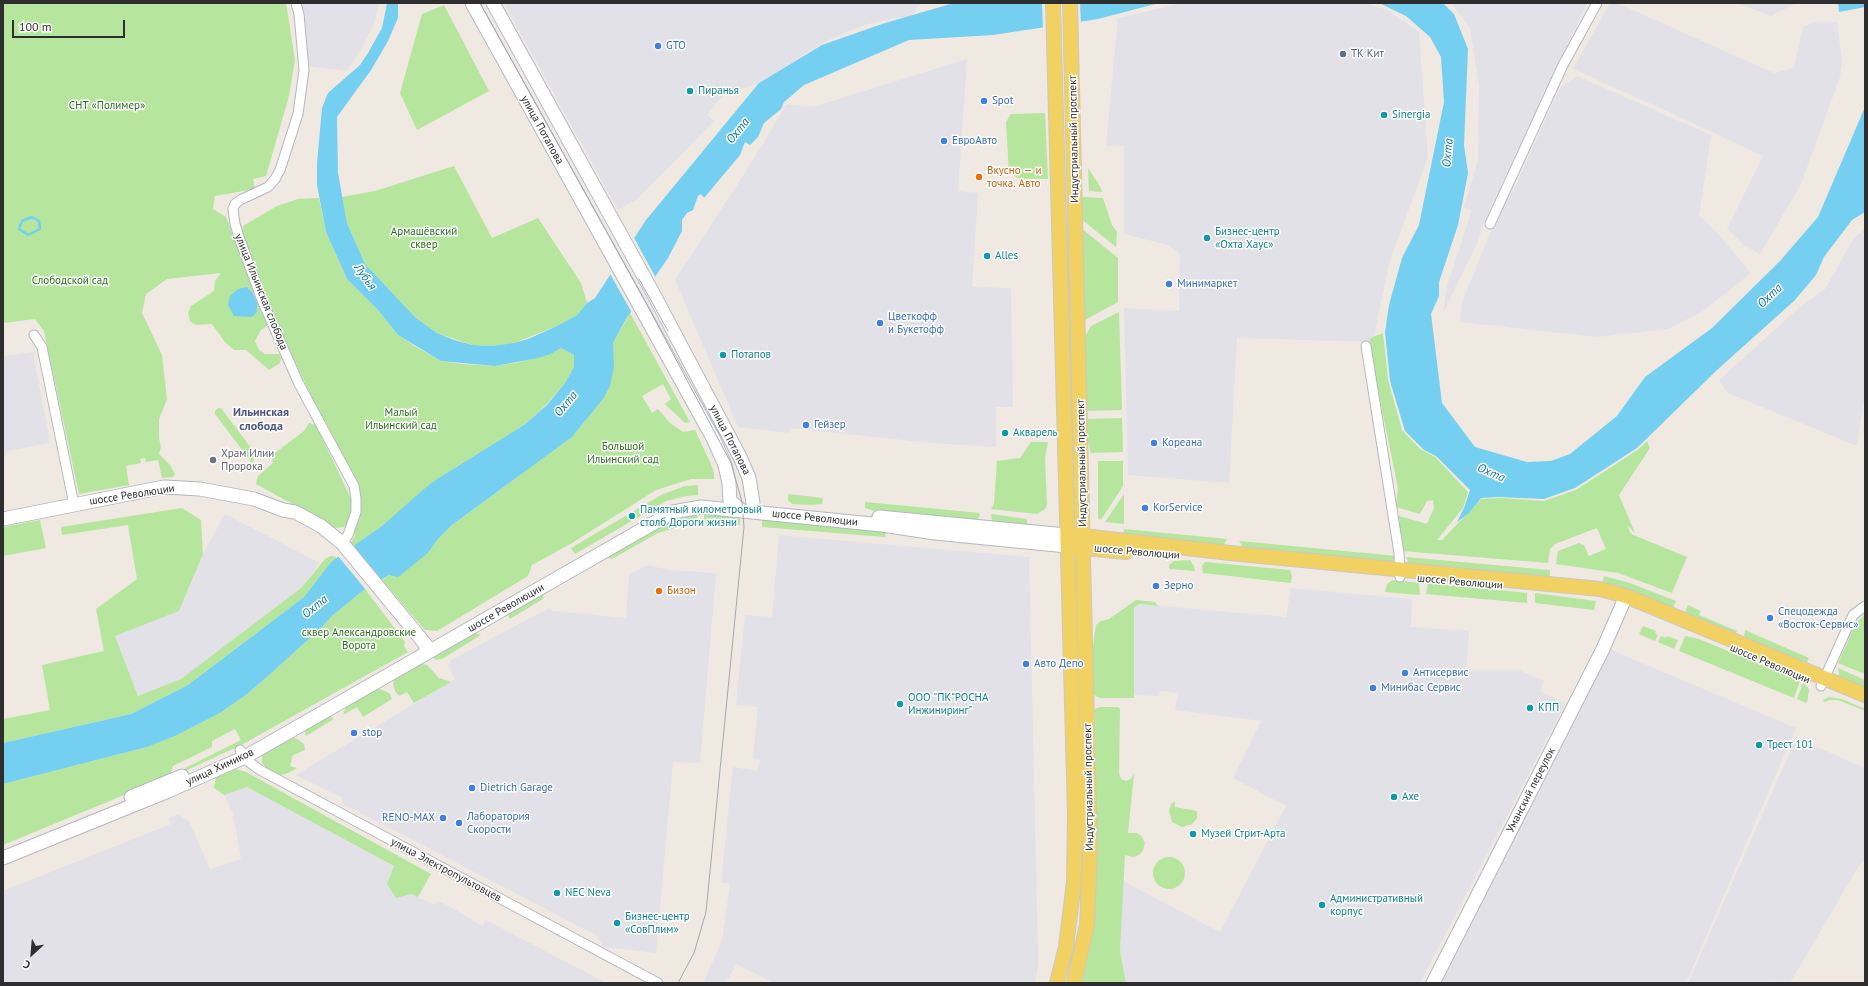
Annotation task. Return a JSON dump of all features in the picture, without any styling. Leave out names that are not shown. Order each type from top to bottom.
[{"type":"main road","name":"Индустриальный проспект","points":[[1053,3],[1072,696],[1074,882],[1066,948],[1057,983]]},
{"type":"main road","name":"Индустриальный проспект","points":[[1070,3],[1084,542],[1090,876],[1086,925],[1074,983]]},
{"type":"main road","points":[[1054,45],[1071,43]]},
{"type":"main road","name":"шоссе Революции","points":[[1067,540],[1084,542],[1122,542],[1400,573],[1582,586],[1600,589],[1823,682],[1865,704]]},
{"type":"main road","name":"шоссе Революции","points":[[1823,682],[1865,695]]},
{"type":"street","name":"улица Ильинская слобода","points":[[296,3],[299,14],[304,70],[298,114],[280,170],[275,179],[268,187],[240,200],[235,204],[233,209],[235,224],[262,300],[302,390],[354,486],[356,512],[344,547]]},
{"type":"street","name":"улица Потапова","points":[[472,3],[713,438],[725,465],[729,483],[730,501]]},
{"type":"street","name":"улица Потапова","points":[[493,3],[653,293],[747,471],[753,503]]},
{"type":"street","points":[[1490,224],[1563,65],[1597,3]]},
{"type":"street","points":[[34,336],[42,347],[74,505]]},
{"type":"street","points":[[1366,346],[1400,573]]},
{"type":"street","name":"шоссе Революции","points":[[3,519],[164,487],[184,487],[240,496],[283,510],[292,518],[328,540],[344,547],[424,649]]},
{"type":"street","name":"шоссе Революции","points":[[424,649],[669,504],[687,501],[730,501],[753,503],[1067,540]]},
{"type":"street","points":[[730,501],[742,511],[753,503]]},
{"type":"street","name":"шоссе Революции","points":[[424,649],[673,512],[701,507],[882,525],[935,533],[1067,540]]},
{"type":"street","name":"Уманский переулок","points":[[1433,983],[1603,649],[1625,599]]},
{"type":"street","points":[[1823,682],[1853,615],[1865,606]]},
{"type":"street","name":"улица Химиков","points":[[3,858],[166,792],[242,753],[424,649]]},
{"type":"street","name":"улица Химиков","points":[[3,849],[242,753]]},
{"type":"street","name":"улица Электропультовцев","points":[[242,753],[249,762],[260,770],[658,983]]},
{"type":"shaded area","points":[[300,3],[379,3],[374,24],[362,48],[346,71],[306,66]]},
{"type":"shaded area","points":[[504,3],[922,3],[910,17],[890,19],[864,25],[824,42],[759,83],[724,94],[707,115],[714,121],[636,200],[618,210]]},
{"type":"shaded area","points":[[1183,3],[1366,3],[1387,10],[1419,32],[1428,157],[1389,263],[1373,342],[1237,338],[1229,483],[1128,475],[1124,308],[1179,311],[1180,254],[1168,245],[1124,234],[1124,146],[1106,146],[1118,18]]},
{"type":"shaded area","points":[[1451,3],[1587,3],[1485,220],[1476,246],[1443,313],[1447,286],[1472,210],[1464,207],[1478,160],[1479,86],[1470,28]]},
{"type":"shaded area","points":[[1610,3],[1617,3],[1774,73],[1794,68],[1803,27],[1815,22],[1837,22],[1842,63],[1840,77],[1801,184],[1760,254],[1744,245],[1727,229],[1763,156],[1573,69]]},
{"type":"shaded area","points":[[1737,3],[1797,3],[1771,16]]},
{"type":"shaded area","points":[[967,59],[958,191],[978,193],[972,287],[1011,288],[1013,407],[996,407],[996,447],[931,443],[790,428],[789,433],[738,427],[675,280],[748,168],[786,105],[816,106]]},
{"type":"shaded area","points":[[1577,76],[1711,135],[1699,216],[1721,237],[1751,273],[1703,311],[1668,329],[1597,337],[1460,322],[1462,302],[1508,193],[1513,192],[1559,89]]},
{"type":"shaded area","points":[[1865,229],[1865,397],[1857,446],[1728,393],[1719,380],[1801,306],[1825,289],[1854,238]]},
{"type":"shaded area","points":[[33,352],[50,443],[7,451],[7,455],[3,456],[3,356]]},
{"type":"shaded area","points":[[225,514],[320,563],[301,588],[181,679],[138,696],[115,635],[179,611],[203,554]]},
{"type":"shaded area","points":[[779,535],[1029,557],[1038,954],[1038,966],[1035,983],[774,983],[736,964],[726,983],[703,983],[722,941],[730,884],[721,882],[733,767],[758,771],[760,760],[753,759],[758,707],[736,705],[745,615],[772,617]]},
{"type":"shaded area","points":[[647,565],[669,570],[716,573],[700,763],[673,762],[656,953],[604,947],[596,935],[343,804],[341,797],[296,775],[455,679],[448,665],[451,660],[549,608],[553,611],[626,618],[629,575]]},
{"type":"shaded area","points":[[1291,588],[1412,599],[1411,627],[1469,631],[1466,670],[1519,670],[1544,681],[1540,691],[1565,704],[1420,983],[1126,983],[1120,951],[1123,881],[1220,932],[1286,806],[1233,778],[1261,721],[1175,710],[1178,693],[1160,691],[1159,696],[1134,695],[1134,607],[1140,604],[1286,617]]},
{"type":"shaded area","points":[[1611,650],[1796,728],[1686,983],[1440,983]]},
{"type":"shaded area","points":[[1796,738],[1865,768],[1865,858],[1858,867],[1790,983],[1775,981],[1774,983],[1688,983]]},
{"type":"shaded area","points":[[247,787],[394,866],[387,884],[435,905],[438,901],[451,907],[482,926],[486,920],[606,983],[3,983],[3,891],[171,824],[169,818],[178,814],[189,821],[210,869],[241,859],[233,813],[224,795]]},
{"type":"green space","points":[[3,3],[286,3],[295,60],[289,96],[266,176],[253,179],[255,189],[215,196],[213,209],[226,217],[254,291],[253,293],[247,287],[257,312],[257,302],[259,303],[268,325],[261,330],[255,341],[259,350],[265,354],[280,354],[280,363],[269,370],[246,350],[234,350],[225,342],[212,324],[196,325],[190,321],[188,313],[191,306],[214,291],[215,281],[221,273],[167,279],[146,294],[142,313],[162,355],[167,399],[159,419],[159,438],[161,447],[159,454],[170,465],[175,474],[173,477],[162,478],[158,460],[146,462],[145,458],[140,459],[141,463],[126,466],[129,485],[79,494],[44,331],[35,319],[3,323]]},
{"type":"green space","points":[[444,5],[489,91],[417,130],[400,93],[422,14]]},
{"type":"green space","points":[[1045,113],[1048,179],[1020,179],[1009,173],[1006,122],[1011,114]]},
{"type":"green space","name":"Армашёвский сквер","points":[[454,166],[492,238],[538,218],[581,283],[587,303],[577,315],[557,326],[514,343],[491,346],[472,345],[437,333],[416,318],[365,264],[347,223],[342,197],[375,191]]},
{"type":"green space","points":[[1088,168],[1101,188],[1102,192],[1089,191]]},
{"type":"green space","points":[[1084,197],[1103,198],[1112,225],[1117,232],[1116,247],[1081,219],[1080,200]]},
{"type":"green space","name":"Малый Ильинский сад","points":[[319,198],[326,232],[347,279],[378,310],[398,335],[413,345],[441,361],[463,364],[495,366],[520,362],[551,354],[561,348],[574,355],[575,361],[574,367],[565,383],[546,405],[524,425],[437,479],[382,526],[354,547],[351,543],[355,535],[353,532],[360,502],[272,311],[242,236],[243,226],[277,206],[298,199]]},
{"type":"green space","points":[[1081,228],[1118,258],[1118,302],[1083,321]]},
{"type":"green space","points":[[1119,312],[1122,410],[1086,411],[1083,340],[1091,326]]},
{"type":"green space","name":"Большой Ильинский сад","points":[[630,313],[690,422],[685,423],[665,404],[671,399],[663,384],[642,396],[652,413],[658,409],[670,423],[683,432],[695,430],[714,472],[714,479],[691,479],[656,490],[572,543],[532,565],[528,576],[437,631],[425,630],[382,580],[389,575],[395,575],[428,553],[438,539],[452,525],[572,437],[603,399],[613,343]]},
{"type":"green space","points":[[1383,333],[1388,380],[1402,430],[1420,449],[1435,457],[1468,492],[1463,508],[1437,540],[1442,540],[1481,499],[1500,498],[1544,501],[1576,490],[1639,449],[1647,441],[1650,448],[1619,495],[1635,533],[1627,525],[1631,534],[1687,557],[1672,593],[1618,573],[1556,564],[1558,551],[1579,543],[1584,545],[1589,556],[1606,549],[1597,528],[1555,544],[1550,549],[1548,563],[1402,551],[1396,515],[1427,524],[1434,508],[1433,500],[1427,501],[1420,514],[1396,507],[1398,488],[1373,366],[1370,338]]},
{"type":"green space","points":[[218,408],[221,408],[254,452],[254,460],[252,463],[215,414],[215,411]]},
{"type":"green space","points":[[1122,418],[1123,452],[1091,453],[1085,430],[1086,419]]},
{"type":"green space","points":[[309,423],[316,425],[352,501],[353,510],[349,522],[344,527],[336,528],[256,484],[258,476],[273,463],[271,456],[304,431]]},
{"type":"green space","points":[[1031,442],[1048,442],[1045,458],[1047,505],[1045,509],[1037,514],[991,509],[994,504],[997,461],[1020,458]]},
{"type":"green space","points":[[1098,461],[1123,461],[1123,486],[1101,520],[1098,518]]},
{"type":"green space","points":[[698,485],[698,495],[686,496],[666,501],[575,554],[571,548],[661,495],[685,486]]},
{"type":"green space","points":[[788,494],[823,498],[822,504],[792,504],[788,500]]},
{"type":"green space","points":[[1124,494],[1124,524],[1105,522]]},
{"type":"green space","points":[[865,502],[980,513],[978,519],[938,519],[874,511],[865,508]]},
{"type":"green space","points":[[182,508],[201,520],[203,554],[179,611],[115,636],[138,696],[181,679],[301,588],[326,558],[332,556],[339,558],[331,562],[304,597],[188,685],[131,714],[3,743],[3,719],[50,710],[42,665],[104,651],[96,609],[137,579],[128,525],[62,535],[61,527]]},
{"type":"green space","points":[[697,513],[698,523],[658,533],[612,559],[605,557],[675,516]]},
{"type":"green space","points":[[704,513],[740,516],[740,525],[704,523]]},
{"type":"green space","points":[[991,514],[1027,519],[1027,525],[992,521]]},
{"type":"green space","points":[[762,517],[880,530],[886,532],[885,537],[762,527]]},
{"type":"green space","points":[[40,520],[46,548],[3,556],[3,527]]},
{"type":"green space","points":[[1124,529],[1227,539],[1223,546],[1123,535]]},
{"type":"green space","points":[[1239,541],[1397,556],[1393,563],[1245,550]]},
{"type":"green space","points":[[1406,557],[1550,570],[1550,575],[1549,578],[1409,564]]},
{"type":"green space","points":[[1190,560],[1195,571],[1169,569],[1169,565],[1174,561]]},
{"type":"green space","points":[[1205,562],[1290,570],[1292,576],[1291,583],[1203,573],[1202,566]]},
{"type":"green space","points":[[1604,576],[1630,583],[1676,601],[1672,610],[1602,585]]},
{"type":"green space","points":[[1393,580],[1419,583],[1420,595],[1385,592],[1387,584]]},
{"type":"green space","points":[[1428,583],[1527,593],[1527,603],[1426,594]]},
{"type":"green space","name":"сквер Александровские Ворота","points":[[365,589],[405,642],[404,646],[408,652],[243,744],[183,772],[185,768],[241,740],[235,729],[212,741],[212,747],[173,766],[170,776],[3,845],[3,784],[147,747],[175,736],[220,713],[246,695],[320,629],[332,616]]},
{"type":"green space","points":[[544,590],[543,599],[510,619],[508,615],[512,609]]},
{"type":"green space","points":[[1535,593],[1596,601],[1594,610],[1535,603]]},
{"type":"green space","points":[[1136,600],[1155,602],[1158,606],[1140,604],[1134,607],[1134,698],[1100,698],[1094,695],[1092,652],[1096,625],[1101,621],[1109,619]]},
{"type":"green space","points":[[1688,605],[1701,611],[1699,615],[1737,631],[1735,634],[1684,615]]},
{"type":"green space","points":[[1865,614],[1865,674],[1838,663],[1856,623]]},
{"type":"green space","points":[[1643,626],[1656,631],[1655,633],[1658,635],[1655,641],[1639,634]]},
{"type":"green space","points":[[1745,630],[1809,658],[1805,666],[1746,640],[1744,637]]},
{"type":"green space","points":[[474,633],[481,635],[442,659],[436,660],[434,658],[434,656]]},
{"type":"green space","points":[[1661,636],[1666,638],[1667,636],[1678,640],[1674,649],[1658,642]]},
{"type":"green space","points":[[1685,636],[1699,639],[1800,681],[1794,698],[1679,651]]},
{"type":"green space","points":[[417,663],[427,665],[439,678],[451,682],[414,703],[407,692],[399,696],[395,691],[393,684],[395,677]]},
{"type":"green space","points":[[1838,668],[1865,680],[1865,691],[1840,680]]},
{"type":"green space","points":[[1803,683],[1809,690],[1807,703],[1797,699]]},
{"type":"green space","points":[[380,689],[389,693],[392,699],[363,717],[357,707],[343,715],[347,705],[374,690]]},
{"type":"green space","points":[[1829,697],[1842,699],[1865,709],[1865,711],[1838,700],[1824,702],[1823,700]]},
{"type":"green space","points":[[1099,707],[1118,707],[1120,709],[1119,774],[1121,779],[1126,781],[1131,779],[1134,774],[1128,833],[1137,833],[1142,837],[1145,843],[1143,850],[1139,855],[1133,857],[1125,855],[1120,951],[1126,983],[1082,983],[1091,942],[1096,903],[1095,709]]},
{"type":"green space","points":[[328,716],[334,719],[306,736],[305,729]]},
{"type":"green space","points":[[291,737],[304,744],[305,750],[293,755],[290,766],[297,768],[281,775],[265,767],[262,762],[262,754]]},
{"type":"green space","points":[[232,768],[246,772],[431,874],[418,897],[411,894],[396,898],[387,884],[394,866],[247,787],[224,795],[214,788],[216,776]]},
{"type":"green space","points":[[1175,801],[1175,807],[1197,811],[1197,818],[1192,824],[1182,827],[1172,822],[1169,811],[1171,804]]},
{"type":"green space","points":[[1166,857],[1172,857],[1182,864],[1185,873],[1184,879],[1178,886],[1172,889],[1166,889],[1156,882],[1153,876],[1153,870],[1160,860]]},
{"type":"water","points":[[387,3],[398,3],[398,18],[388,41],[371,70],[337,117],[338,173],[347,223],[365,264],[416,318],[437,333],[454,340],[472,345],[491,346],[514,343],[528,339],[577,315],[587,303],[595,298],[646,220],[759,83],[822,45],[882,24],[954,3],[1159,3],[1098,19],[993,35],[909,40],[804,85],[784,102],[781,109],[764,123],[758,137],[750,145],[745,142],[740,155],[704,198],[701,194],[698,196],[693,210],[687,213],[682,220],[682,231],[668,258],[626,319],[613,343],[614,367],[610,386],[603,399],[572,437],[452,525],[438,539],[428,553],[398,577],[389,575],[365,589],[332,616],[320,629],[246,695],[220,713],[175,736],[147,747],[3,784],[3,743],[131,714],[188,685],[304,597],[331,562],[382,526],[424,489],[437,479],[524,425],[547,405],[565,383],[574,367],[574,355],[561,348],[551,354],[538,358],[495,366],[441,361],[398,335],[378,310],[347,279],[326,232],[317,185],[317,163],[322,108],[328,93],[360,65],[368,53],[382,28]]},
{"type":"water","name":"Охта","points":[[1379,3],[1443,3],[1454,14],[1468,49],[1464,145],[1468,173],[1458,225],[1439,282],[1439,296],[1431,314],[1442,403],[1475,447],[1527,462],[1551,461],[1570,454],[1617,416],[1645,377],[1712,328],[1780,261],[1818,217],[1865,107],[1865,212],[1852,220],[1824,257],[1816,275],[1794,301],[1717,370],[1637,448],[1575,488],[1544,499],[1499,497],[1481,498],[1469,513],[1457,522],[1464,508],[1470,490],[1436,456],[1424,450],[1405,431],[1390,381],[1385,332],[1389,305],[1402,258],[1419,225],[1444,102],[1441,57],[1430,37],[1406,16]]},
{"type":"water","points":[[1838,3],[1865,3],[1865,7],[1839,12]]},
{"type":"water","points":[[247,287],[253,293],[257,302],[257,312],[252,317],[234,316],[228,305],[230,296],[238,289]]},
{"type":"pier","points":[[1042,3],[1080,3],[1081,23],[1043,29]]},
{"type":"pier","points":[[633,236],[656,278],[632,313],[609,272]]},
{"type":"pier","points":[[353,545],[383,581],[366,590],[338,556]]},
{"type":"waterway","points":[[32,217],[39,221],[40,229],[28,235],[19,229],[22,221],[32,217]]},
{"type":"tram line","points":[[480,3],[646,303],[731,463],[742,502],[744,527],[706,912],[694,953],[678,983]]},
{"type":"tram line","points":[[639,279],[668,331]]},
{"type":"place","name":"GTO","points":[[658,46]]},
{"type":"place","name":"ТК Кит","points":[[1343,54]]},
{"type":"place","name":"Пиранья","points":[[690,91]]},
{"type":"place","name":"Spot","points":[[984,101]]},
{"type":"place","name":"Sinergia","points":[[1384,115]]},
{"type":"place","name":"ЕвроАвто","points":[[944,141]]},
{"type":"place","name":"Вкусно — и точка. Авто","points":[[979,177]]},
{"type":"place","name":"Бизнес-центр «Охта Хаус»","points":[[1207,238]]},
{"type":"place","name":"Alles","points":[[987,256]]},
{"type":"place","name":"Минимаркет","points":[[1169,284]]},
{"type":"place","name":"Цветкофф и Букетофф","points":[[880,323]]},
{"type":"place","name":"Потапов","points":[[723,355]]},
{"type":"place","name":"Гейзер","points":[[806,425]]},
{"type":"place","name":"Акварель","points":[[1005,433]]},
{"type":"place","name":"Кореана","points":[[1154,443]]},
{"type":"place","name":"Храм Илии Пророка","points":[[213,460]]},
{"type":"place","name":"KorService","points":[[1145,508]]},
{"type":"place","name":"Памятный километровый столб Дороги жизни","points":[[632,516]]},
{"type":"place","name":"Зерно","points":[[1156,586]]},
{"type":"place","name":"Бизон","points":[[659,591]]},
{"type":"place","name":"Спецодежда «Восток-Сервис»","points":[[1770,618]]},
{"type":"place","name":"Авто Депо","points":[[1026,664]]},
{"type":"place","name":"Антисервис","points":[[1405,673]]},
{"type":"place","name":"Минибас Сервис","points":[[1373,688]]},
{"type":"place","name":"ООО \"ПК\"РОСНА Инжиниринг\"","points":[[900,704]]},
{"type":"place","name":"КПП","points":[[1530,708]]},
{"type":"place","name":"stop","points":[[354,733]]},
{"type":"place","name":"Трест 101","points":[[1759,745]]},
{"type":"place","name":"Dietrich Garage","points":[[472,788]]},
{"type":"place","name":"Ахе","points":[[1394,797]]},
{"type":"place","name":"RENO-MAX","points":[[443,818]]},
{"type":"place","name":"Лаборатория Скорости","points":[[459,823]]},
{"type":"place","name":"Музей Стрит-Арта","points":[[1193,834]]},
{"type":"place","name":"NEC Neva","points":[[557,893]]},
{"type":"place","name":"Административный корпус","points":[[1322,905]]},
{"type":"place","name":"Бизнес-центр «СовПлим»","points":[[617,923]]},
{"type":"district","name":"Ильинская слобода","points":[[261,420]]},
{"type":"park label","name":"СНТ «Полимер»","points":[[107,106]]},
{"type":"park label","name":"Слободской сад","points":[[70,281]]},
{"type":"water label","name":"Лубья","points":[[365,277]]}]
